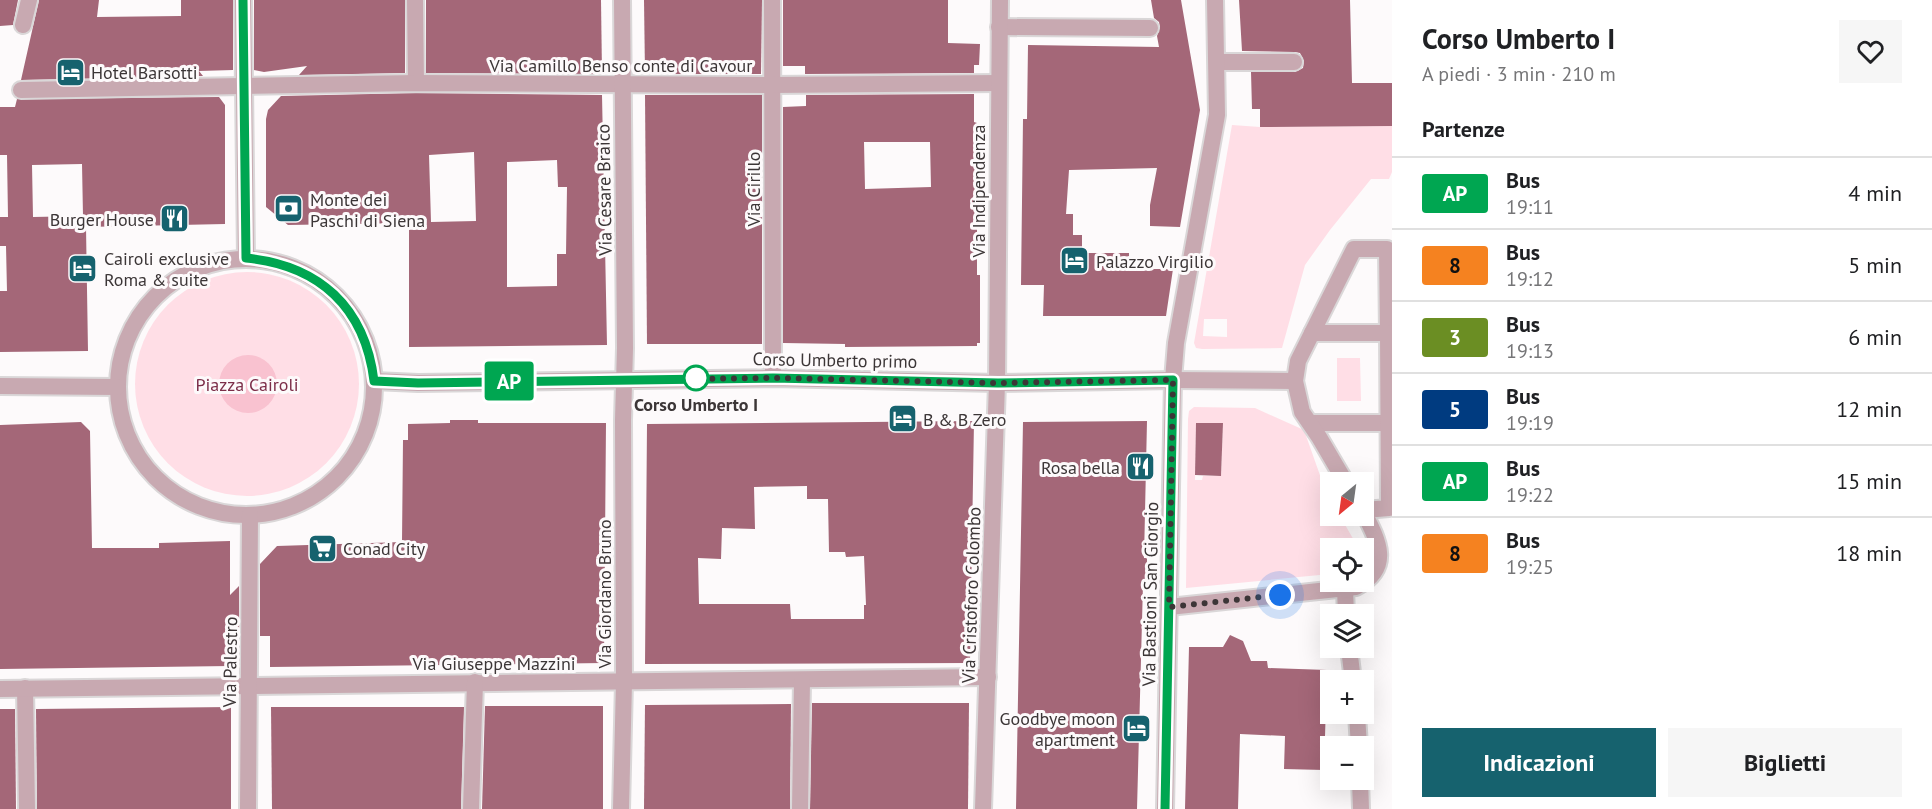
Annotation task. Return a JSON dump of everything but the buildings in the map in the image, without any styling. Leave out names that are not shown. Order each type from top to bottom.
[{"type":"street","points":[[23,25],[29,0]]},
{"type":"street","points":[[243,0],[246,258]]},
{"type":"street","points":[[415,0],[416,83]]},
{"type":"street","name":"Via Cesare Braico","points":[[622,0],[625,379]]},
{"type":"street","name":"Via Cirillo","points":[[772,0],[773,378]]},
{"type":"street","name":"Via Indipendenza","points":[[998,383],[1000,0]]},
{"type":"street","name":"Via Bastioni San Giorgio","points":[[1165,809],[1173,380],[1176,343],[1217,115],[1215,0]]},
{"type":"street","points":[[999,27],[1150,28]]},
{"type":"street","points":[[1217,62],[1294,62]]},
{"type":"street","name":"Via Camillo Benso conte di Cavour","points":[[21,90],[416,83],[623,85],[998,83]]},
{"type":"street","points":[[1339,472],[1302,412],[1295,381],[1298,361],[1354,249],[1387,249],[1389,508],[1374,510]]},
{"type":"street","points":[[246,258],[281,264],[300,271],[317,280],[333,293],[346,308],[366,342],[374,381],[372,409],[364,438],[343,471],[322,490],[296,504],[278,511],[250,515],[232,514],[206,508],[182,497],[160,482],[142,462],[129,439],[120,414],[117,387],[122,355],[134,324],[161,290],[179,277],[198,268],[220,261],[246,258]]},
{"type":"street","points":[[1312,333],[1388,333]]},
{"type":"street","name":"Corso Umberto primo","points":[[374,381],[418,383],[773,378],[998,383],[1173,380],[1295,381]]},
{"type":"street","name":"Via Giordano Bruno","points":[[621,809],[624,682],[625,379]]},
{"type":"street","name":"Via Cristoforo Colombo","points":[[983,809],[998,383]]},
{"type":"street","points":[[0,386],[117,387]]},
{"type":"street","points":[[1310,423],[1389,423]]},
{"type":"street","name":"Via Palestro","points":[[248,809],[250,515]]},
{"type":"street","points":[[1371,526],[1380,552],[1379,564],[1374,571]]},
{"type":"street","points":[[1169,607],[1320,592]]},
{"type":"street","name":"Via Giuseppe Mazzini","points":[[0,689],[988,677]]},
{"type":"street","points":[[800,809],[802,681]]},
{"type":"street","points":[[471,809],[475,682]]},
{"type":"street","points":[[25,688],[27,809]]},
{"type":"street","points":[[1360,790],[1361,809]]},
{"type":"green space","points":[[1232,125],[1260,127],[1392,126],[1392,172],[1389,179],[1371,179],[1305,265],[1282,348],[1202,349],[1196,348],[1194,343]],"holes":[[[1204,319],[1227,319],[1227,337],[1203,336]]]},
{"type":"green space","name":"Piazza Cairoli","points":[[247,272],[269,274],[300,285],[326,305],[346,331],[357,362],[359,384],[357,406],[346,437],[326,463],[300,483],[269,494],[247,496],[225,494],[194,483],[168,463],[148,437],[137,406],[135,384],[137,362],[148,331],[168,305],[194,285],[225,274]]},
{"type":"green space","points":[[1337,358],[1360,358],[1361,401],[1337,401]]},
{"type":"green space","points":[[1194,407],[1255,408],[1304,430],[1320,475],[1320,526],[1346,526],[1353,538],[1320,538],[1320,575],[1186,588],[1189,411]],"holes":[[[1196,423],[1223,424],[1221,476],[1203,476],[1202,480],[1195,480]]]},
{"type":"shaded area","points":[[242,355],[254,355],[269,363],[277,378],[277,390],[269,405],[254,413],[242,413],[227,405],[219,390],[219,378],[227,363]]},
{"type":"bus line","name":"AP","points":[[243,0],[246,258],[281,264],[300,271],[317,280],[333,293],[358,324],[372,362],[374,381],[418,383],[773,378],[998,383],[1173,380],[1165,809]]},
{"type":"place","name":"Hotel Barsotti","points":[[70,72]]},
{"type":"place","name":"Monte dei Paschi di Siena","points":[[289,209]]},
{"type":"place","name":"Burger House","points":[[175,219]]},
{"type":"place","name":"Palazzo Virgilio","points":[[1075,261]]},
{"type":"place","name":"Cairoli exclusive Roma & suite","points":[[83,268]]},
{"type":"place","name":"Corso Umberto I","points":[[696,378]]},
{"type":"place","name":"B & B Zero","points":[[902,419]]},
{"type":"place","name":"Rosa bella","points":[[1141,467]]},
{"type":"place","name":"Conad City","points":[[322,548]]},
{"type":"place","name":"Goodbye moon apartment","points":[[1136,728]]},
{"type":"route","points":[[696,378],[688,379],[773,378],[998,383],[1173,380],[1169,607],[1280,595]]}]
